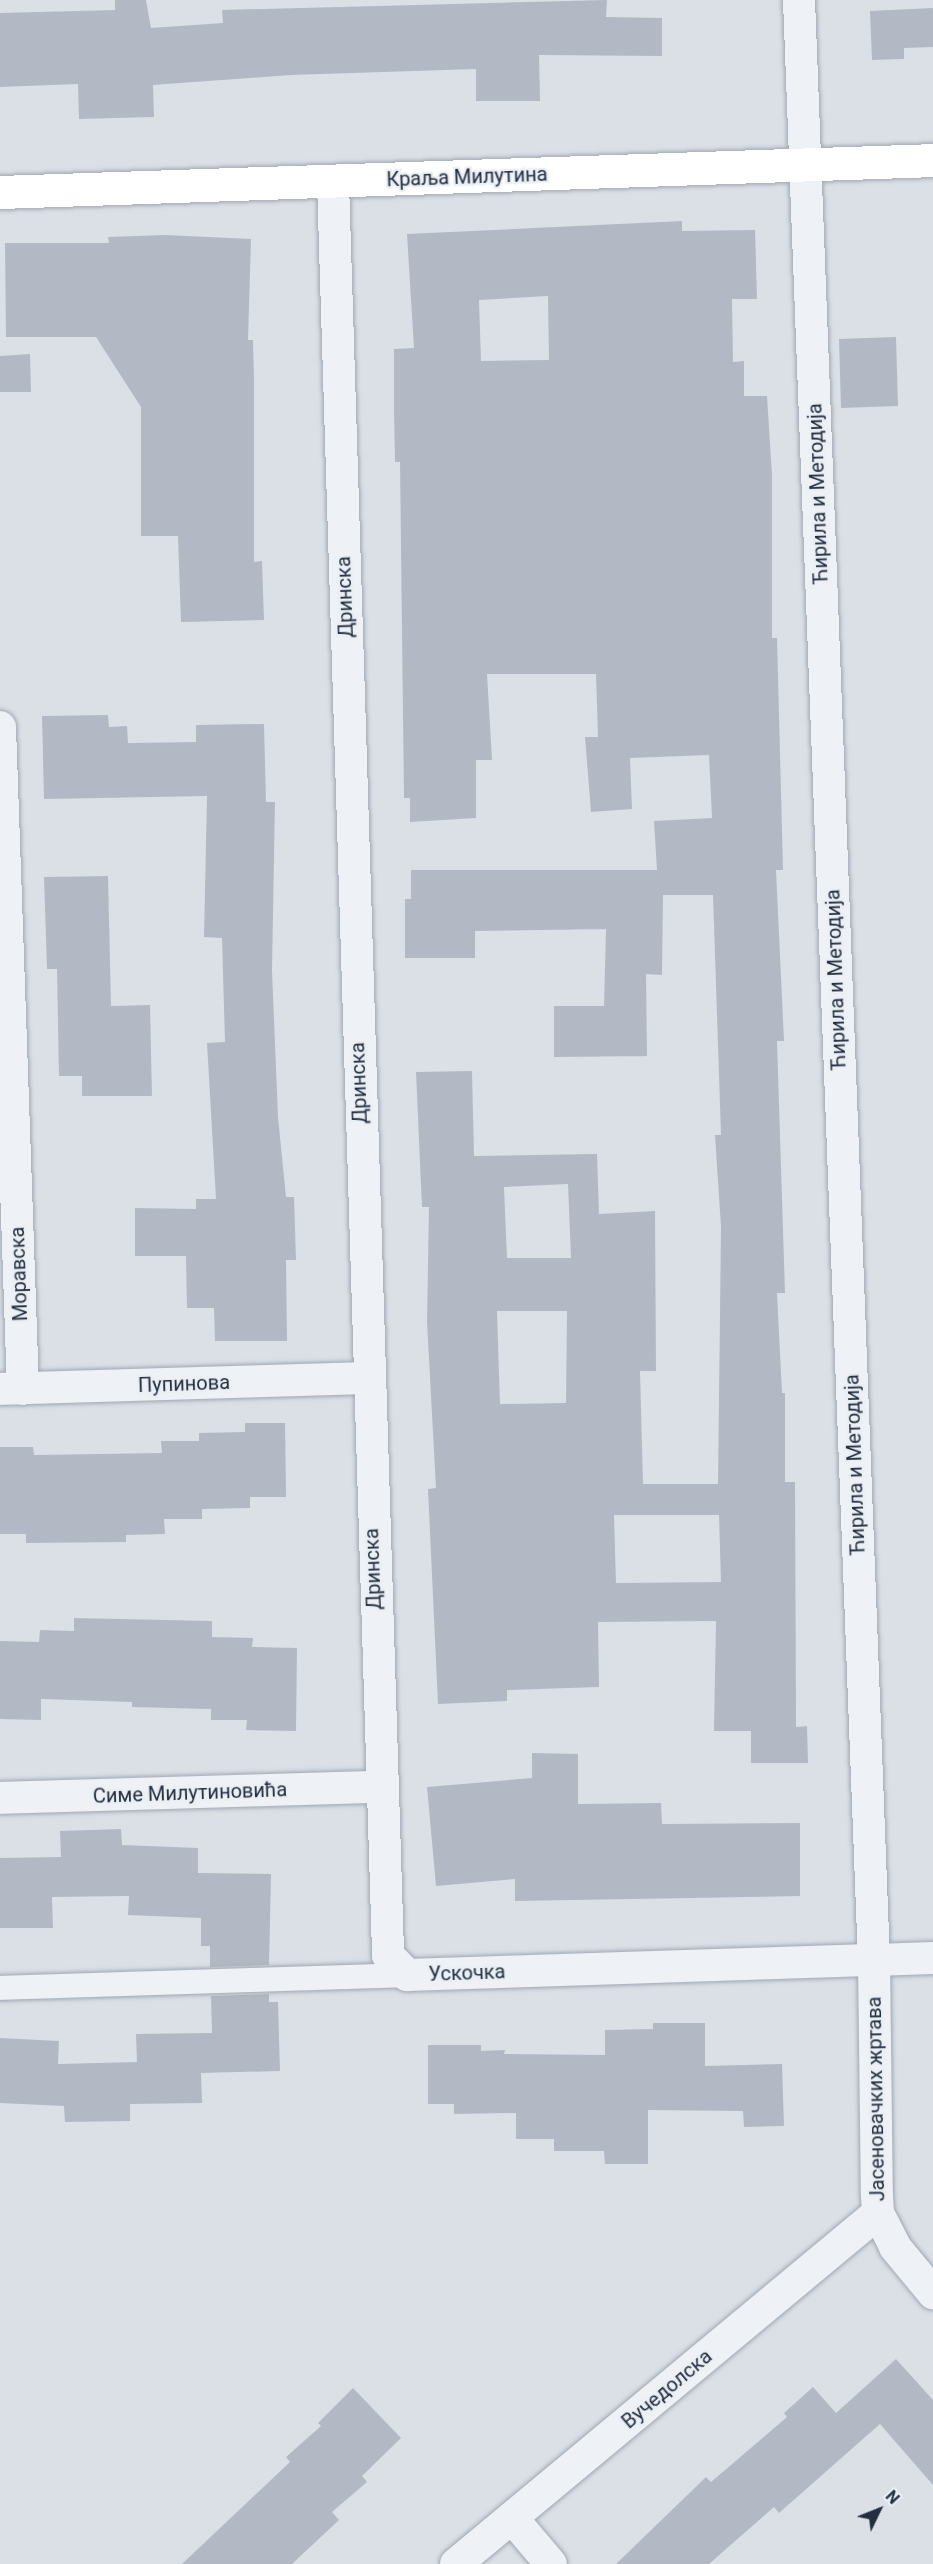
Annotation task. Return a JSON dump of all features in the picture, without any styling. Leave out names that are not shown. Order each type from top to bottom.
[{"type":"main road","name":"Краља Милутина","points":[[0,192],[933,160]]},
{"type":"street","name":"Ћирила и Методија","points":[[799,0],[874,1960]]},
{"type":"street","name":"Дринска","points":[[333,182],[384,1942],[395,1966],[407,1976]]},
{"type":"street","name":"Моравска","points":[[0,727],[11,1389]]},
{"type":"street","name":"Пупинова","points":[[11,1389],[368,1378]]},
{"type":"street","name":"Симе Милутиновића","points":[[0,1798],[380,1787]]},
{"type":"street","name":"Ускочка","points":[[0,1988],[933,1958]]},
{"type":"street","name":"Јасеновачких жртава","points":[[874,1960],[878,2213],[895,2247],[933,2293]]},
{"type":"street","name":"Вучедолска","points":[[456,2564],[878,2213]]},
{"type":"street","points":[[512,2518],[551,2564]]},
{"type":"building","points":[[115,0],[146,0],[151,28],[223,23],[222,10],[607,0],[606,17],[662,18],[662,56],[539,55],[540,101],[476,101],[476,69],[291,75],[153,85],[154,117],[79,119],[78,84],[0,87],[0,13],[115,10]]},
{"type":"building","points":[[933,8],[933,47],[904,48],[904,59],[872,60],[870,11]]},
{"type":"building","points":[[682,221],[682,231],[755,230],[757,299],[732,299],[733,362],[744,361],[744,396],[767,396],[772,475],[772,638],[777,638],[783,870],[776,870],[784,1041],[777,1041],[785,1293],[777,1293],[782,1393],[785,1393],[785,1482],[795,1482],[796,1727],[807,1726],[808,1763],[751,1763],[751,1731],[714,1731],[716,1621],[598,1622],[599,1687],[507,1690],[507,1701],[438,1704],[428,1489],[436,1488],[427,1322],[429,1207],[422,1207],[416,1072],[472,1071],[474,1156],[597,1154],[599,1214],[655,1211],[656,1371],[640,1371],[643,1484],[718,1484],[721,1227],[715,1135],[721,1135],[713,895],[663,895],[662,975],[646,974],[647,1056],[554,1057],[554,1006],[604,1006],[606,929],[475,931],[475,958],[405,958],[405,899],[411,899],[411,870],[657,870],[654,821],[712,818],[709,755],[630,758],[632,809],[591,812],[585,737],[598,737],[596,674],[487,674],[492,760],[476,760],[476,818],[410,822],[410,798],[404,798],[400,462],[395,462],[394,408],[394,349],[414,348],[407,234]],"holes":[[[548,296],[549,360],[481,361],[479,300]],[[568,1184],[571,1258],[507,1258],[504,1187]],[[497,1311],[567,1311],[566,1403],[500,1404]],[[614,1515],[719,1515],[721,1582],[616,1583]]]},
{"type":"building","points":[[165,235],[251,239],[248,340],[253,340],[254,562],[262,561],[264,620],[181,622],[178,536],[141,536],[141,407],[96,337],[6,337],[5,243],[109,243],[108,237]]},
{"type":"building","points":[[896,337],[898,406],[841,408],[839,339]]},
{"type":"building","points":[[30,354],[31,392],[0,392],[0,356]]},
{"type":"building","points":[[108,715],[109,727],[127,726],[128,743],[196,742],[196,725],[264,724],[266,802],[275,802],[272,970],[278,1117],[286,1197],[294,1197],[296,1260],[286,1260],[287,1341],[215,1341],[214,1308],[187,1308],[186,1256],[135,1256],[135,1208],[196,1209],[196,1199],[216,1199],[207,1043],[225,1042],[222,938],[204,937],[207,796],[44,799],[42,716]]},
{"type":"building","points":[[108,876],[111,1006],[150,1005],[152,1096],[82,1096],[82,1076],[59,1076],[57,969],[47,969],[44,877]]},
{"type":"building","points":[[245,1423],[285,1423],[286,1497],[250,1497],[250,1508],[202,1509],[202,1519],[164,1519],[165,1534],[126,1535],[126,1542],[26,1543],[26,1534],[0,1534],[0,1447],[33,1447],[34,1455],[162,1453],[161,1441],[199,1441],[199,1433],[245,1432]]},
{"type":"building","points":[[74,1618],[212,1621],[212,1637],[253,1638],[252,1647],[297,1648],[296,1731],[246,1730],[247,1720],[211,1720],[211,1709],[132,1707],[132,1702],[41,1699],[41,1720],[0,1719],[0,1641],[39,1642],[40,1630],[74,1631]]},
{"type":"building","points":[[532,1753],[578,1754],[578,1804],[661,1803],[662,1824],[800,1823],[800,1896],[515,1901],[515,1879],[436,1886],[427,1787],[532,1778]]},
{"type":"building","points":[[121,1829],[122,1845],[198,1848],[198,1873],[271,1874],[269,1965],[210,1967],[210,1946],[201,1946],[201,1918],[128,1915],[129,1896],[52,1897],[53,1928],[0,1928],[0,1858],[61,1857],[60,1831]]},
{"type":"building","points":[[269,1994],[269,2002],[278,2002],[280,2071],[201,2073],[202,2103],[130,2104],[130,2121],[65,2122],[64,2106],[0,2103],[0,2038],[59,2041],[58,2064],[137,2062],[136,2034],[212,2033],[211,1996]]},
{"type":"building","points":[[653,2023],[705,2023],[705,2066],[782,2064],[784,2126],[744,2127],[743,2111],[648,2110],[648,2164],[605,2164],[604,2151],[554,2151],[554,2139],[516,2139],[516,2113],[454,2114],[454,2104],[428,2104],[428,2045],[481,2045],[481,2051],[505,2050],[504,2054],[605,2055],[605,2030],[653,2029]]},
{"type":"building","points":[[896,2359],[933,2400],[933,2485],[880,2424],[779,2513],[774,2507],[709,2564],[616,2564],[706,2477],[711,2482],[787,2417],[784,2413],[813,2387],[836,2413]]},
{"type":"building","points":[[353,2388],[401,2438],[362,2476],[367,2482],[332,2512],[339,2520],[292,2564],[182,2564],[290,2462],[286,2457],[321,2426],[318,2423]]}]
